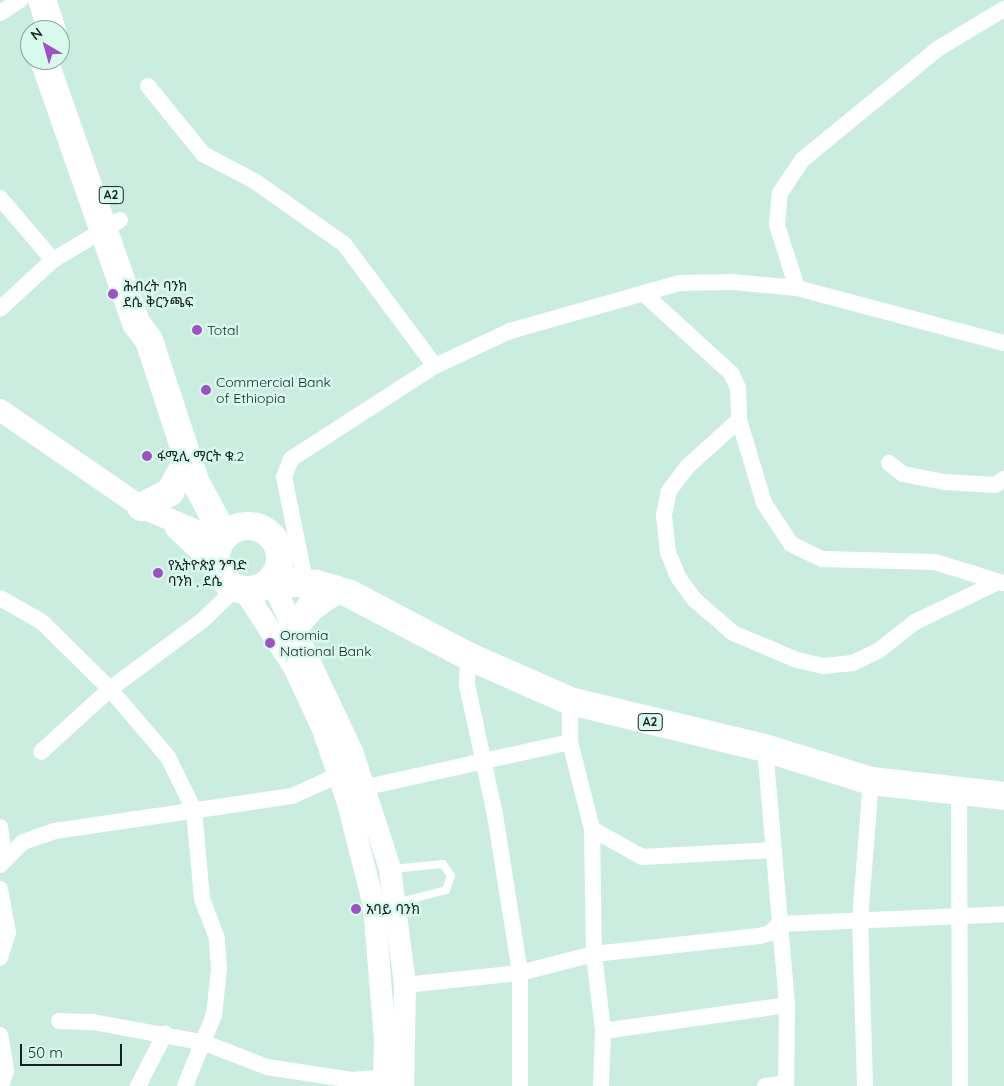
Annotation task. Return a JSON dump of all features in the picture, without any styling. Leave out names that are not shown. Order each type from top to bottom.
[{"type":"highway","points":[[21,0],[29,20]]},
{"type":"highway","points":[[42,0],[49,20]]},
{"type":"highway","name":"A2","points":[[48,70],[111,224]]},
{"type":"highway","name":"A2","points":[[65,70],[111,224],[128,273],[152,316],[149,340],[192,470],[220,548],[240,589]]},
{"type":"highway","points":[[141,507],[170,492],[192,470],[253,525],[273,537],[275,571],[240,589]]},
{"type":"highway","points":[[220,548],[253,525]]},
{"type":"highway","name":"A2","points":[[275,571],[293,583],[319,582],[468,656],[570,701],[765,748],[871,781],[959,794],[1004,796]]},
{"type":"highway","points":[[291,631],[310,608],[319,582]]},
{"type":"street","points":[[0,13],[21,0]]},
{"type":"street","points":[[797,288],[777,225],[780,193],[802,160],[939,48],[1004,9]]},
{"type":"street","points":[[148,86],[203,154],[256,182],[344,244],[435,366]]},
{"type":"street","points":[[0,198],[53,260]]},
{"type":"street","points":[[0,309],[53,260],[111,224]]},
{"type":"street","points":[[319,582],[284,477],[286,467],[316,441],[435,366],[510,331],[680,283],[797,288],[1004,343]]},
{"type":"street","points":[[643,293],[730,373],[738,388],[739,420],[764,503],[776,525],[806,554],[844,560],[875,557],[935,562],[1001,582]]},
{"type":"street","points":[[0,410],[141,507],[220,548]]},
{"type":"street","points":[[739,420],[687,466],[669,492],[664,515],[668,552],[678,577],[695,600],[733,633],[797,660],[824,666],[853,663],[878,651],[915,622],[1001,582]]},
{"type":"street","points":[[889,463],[903,474],[944,482],[995,485],[1004,479]]},
{"type":"street","points":[[275,571],[291,631],[367,787],[390,869],[405,985],[391,1083]]},
{"type":"street","points":[[41,752],[110,689],[203,620],[240,589],[294,667],[339,775],[374,906],[391,1083]]},
{"type":"street","points":[[0,598],[42,622],[110,689],[168,757],[194,810],[202,899],[217,938],[219,969],[205,1043],[185,1086]]},
{"type":"street","points":[[468,656],[467,685],[484,762],[520,973],[520,1086]]},
{"type":"street","points":[[570,701],[570,742],[592,829],[594,954],[604,1031],[601,1086]]},
{"type":"street","points":[[367,787],[570,742]]},
{"type":"street","points":[[765,748],[786,1005],[786,1085],[765,1086]]},
{"type":"street","points":[[2,861],[22,842],[55,831],[292,796],[339,775]]},
{"type":"street","points":[[864,1086],[860,920],[871,781]]},
{"type":"street","points":[[959,794],[962,917],[960,1086]]},
{"type":"street","points":[[0,828],[2,861]]},
{"type":"street","points":[[592,829],[642,857],[773,850]]},
{"type":"street","points":[[0,889],[8,933],[0,958]]},
{"type":"street","points":[[405,985],[520,973],[594,954],[759,936],[770,933],[778,924],[1004,914]]},
{"type":"street","points":[[604,1031],[786,1005]]},
{"type":"street","points":[[59,1021],[165,1034],[205,1043],[267,1067],[352,1080],[391,1083]]},
{"type":"street","points":[[138,1086],[165,1034]]},
{"type":"street","points":[[0,1035],[6,1070],[1,1086]]},
{"type":"lane","points":[[390,869],[443,864],[451,876],[446,890],[395,904]]},
{"type":"place","name":"ሕብረት ባንክ ደሴ ቅርንጫፍ","points":[[113,294]]},
{"type":"place","name":"Total","points":[[197,330]]},
{"type":"place","name":"Commercial Bank of Ethiopia","points":[[206,390]]},
{"type":"place","name":"ፋሚሊ ማርት ቁ.2","points":[[147,456]]},
{"type":"place","name":"የኢትዮጵያ ንግድ ባንክ , ደሴ","points":[[158,573]]},
{"type":"place","name":"Oromia National Bank","points":[[270,643]]},
{"type":"place","name":"አባይ ባንክ","points":[[356,909]]}]
